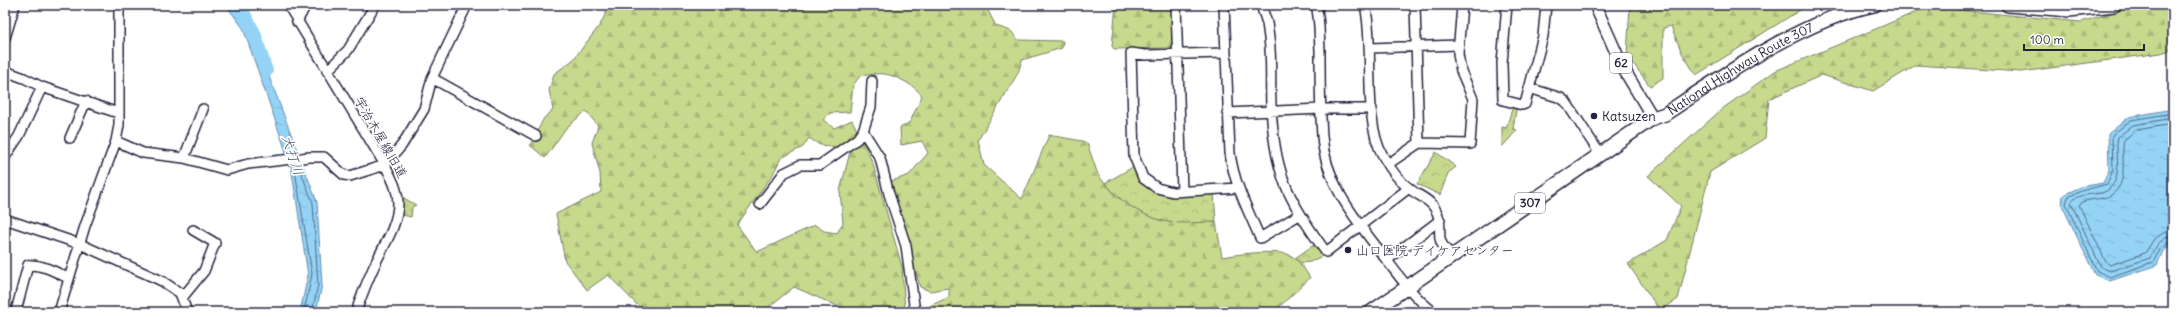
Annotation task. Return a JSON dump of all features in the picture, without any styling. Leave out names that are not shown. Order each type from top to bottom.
[{"type":"highway","name":"National Highway Route 307","points":[[1653,118],[1661,108],[1731,63],[1797,27],[1846,5]]},
{"type":"highway","name":"National Highway Route 307","points":[[1371,312],[1653,118],[1664,114],[1730,72],[1804,31],[1844,14],[1874,5]]},
{"type":"highway","points":[[2008,5],[2069,10],[2114,5]]},
{"type":"main road","name":"62","points":[[1595,5],[1623,68],[1653,118]]},
{"type":"street","points":[[5,38],[15,5]]},
{"type":"street","points":[[59,312],[68,278],[116,141],[119,125],[119,5]]},
{"type":"street","name":"宇治木屋線旧道","points":[[288,5],[385,165],[393,180],[397,195],[397,215],[356,312]]},
{"type":"street","points":[[297,22],[306,5]]},
{"type":"street","points":[[327,71],[348,50],[375,5]]},
{"type":"street","points":[[116,141],[143,153],[184,158],[227,170],[248,164],[310,157],[324,157],[344,175],[350,176],[385,165],[402,145],[424,109],[432,78],[467,5]]},
{"type":"street","points":[[1176,5],[1182,191]]},
{"type":"street","points":[[1224,5],[1230,160],[1238,188],[1260,238],[1299,215]]},
{"type":"street","points":[[1316,5],[1319,26],[1322,137],[1327,166],[1338,191],[1361,226],[1408,287],[1424,305],[1434,312]]},
{"type":"street","points":[[1365,5],[1370,48],[1374,132],[1382,155],[1388,164],[1409,188],[1433,206],[1440,220],[1441,242],[1452,257]]},
{"type":"street","points":[[1415,5],[1419,143]]},
{"type":"street","points":[[1388,164],[1419,143],[1470,144],[1472,99],[1461,71],[1459,45],[1462,5]]},
{"type":"street","points":[[1507,5],[1502,63],[1503,100],[1525,104],[1543,36],[1546,5]]},
{"type":"street","points":[[1265,6],[1270,47],[1271,111],[1275,151],[1281,175],[1299,215],[1326,252],[1409,188]]},
{"type":"street","points":[[1370,48],[1459,45]]},
{"type":"street","points":[[1225,53],[1132,53],[1134,156],[1139,171],[1149,183],[1157,188],[1173,192],[1238,188]]},
{"type":"street","points":[[5,71],[42,87],[118,113]]},
{"type":"street","points":[[432,78],[536,136]]},
{"type":"street","points":[[760,204],[784,173],[800,165],[820,164],[857,139],[863,131],[871,107],[872,81]]},
{"type":"street","points":[[5,157],[19,136],[42,87]]},
{"type":"street","points":[[1529,88],[1560,98],[1566,102],[1600,154]]},
{"type":"street","points":[[70,138],[86,101]]},
{"type":"street","points":[[184,158],[203,109]]},
{"type":"street","points":[[1227,113],[1321,109],[1372,109]]},
{"type":"street","points":[[863,131],[880,158],[889,194],[906,246],[915,312]]},
{"type":"street","points":[[5,219],[80,244],[162,280],[180,293],[187,312]]},
{"type":"street","points":[[1387,260],[1440,220]]},
{"type":"street","points":[[182,298],[204,271],[215,243],[193,230]]},
{"type":"street","points":[[16,311],[28,265],[34,265],[54,271],[68,278]]},
{"type":"green space","points":[[608,5],[985,5],[996,26],[1011,31],[1018,40],[1063,41],[1062,48],[1022,60],[1018,73],[978,140],[984,165],[1022,199],[1049,135],[1082,141],[1087,143],[1098,175],[1117,197],[1161,221],[1216,222],[1222,257],[1263,252],[1287,254],[1297,261],[1310,278],[1277,309],[1278,312],[923,312],[923,309],[949,297],[949,288],[930,291],[920,287],[889,182],[909,175],[928,153],[922,141],[901,145],[900,128],[910,122],[922,96],[911,85],[900,79],[890,75],[879,74],[860,76],[853,85],[850,112],[830,113],[823,120],[834,128],[852,120],[858,132],[838,147],[820,145],[809,138],[803,147],[781,158],[773,174],[737,225],[757,252],[815,225],[824,231],[837,233],[843,223],[840,191],[851,148],[863,142],[873,164],[902,267],[905,312],[851,312],[794,287],[762,312],[644,312],[608,275],[587,290],[565,261],[556,214],[601,192],[600,173],[592,143],[598,126],[586,111],[566,128],[545,158],[530,145],[544,118],[553,110],[549,90],[554,74],[573,60],[600,25],[609,7]]},
{"type":"green space","points":[[1116,5],[1172,5],[1172,48],[1114,49],[1112,46]]},
{"type":"green space","points":[[1630,5],[1808,5],[1696,75],[1682,53],[1671,26],[1663,28],[1663,78],[1650,86],[1627,55]]},
{"type":"green space","points":[[2137,5],[2173,5],[2173,49],[2161,53],[2021,72],[1916,65],[1873,91],[1822,75],[1769,99],[1765,138],[1710,172],[1678,299],[1660,311],[1628,264],[1667,240],[1681,206],[1648,176],[1722,109],[1775,71],[1928,7],[2081,22]]},
{"type":"green space","points":[[1514,103],[1517,104],[1513,129],[1517,130],[1502,147],[1502,127],[1506,128]]},
{"type":"green space","points":[[1436,152],[1456,167],[1448,173],[1440,195],[1417,184]]},
{"type":"green space","points":[[1133,167],[1136,174],[1147,186],[1214,193],[1216,222],[1166,222],[1144,214],[1130,206],[1116,195],[1105,183]]},
{"type":"green space","points":[[402,197],[416,205],[412,207],[411,217],[402,215]]},
{"type":"green space","points":[[1315,244],[1324,255],[1310,262],[1301,263],[1295,258]]},
{"type":"water","points":[[226,5],[237,5],[249,24],[317,202],[322,285],[316,312],[300,312],[308,275],[291,166],[243,28]]},
{"type":"water","points":[[2173,109],[2173,244],[2163,251],[2157,265],[2110,281],[2095,275],[2062,205],[2063,195],[2080,187],[2103,183],[2109,170],[2108,134],[2129,117]]},
{"type":"waterway","name":"犬打川","points":[[239,5],[254,33],[266,71]]},
{"type":"place","name":"Katsuzen","points":[[1594,116]]},
{"type":"place","name":"山口医院 デイケアセンター","points":[[1348,250]]}]
